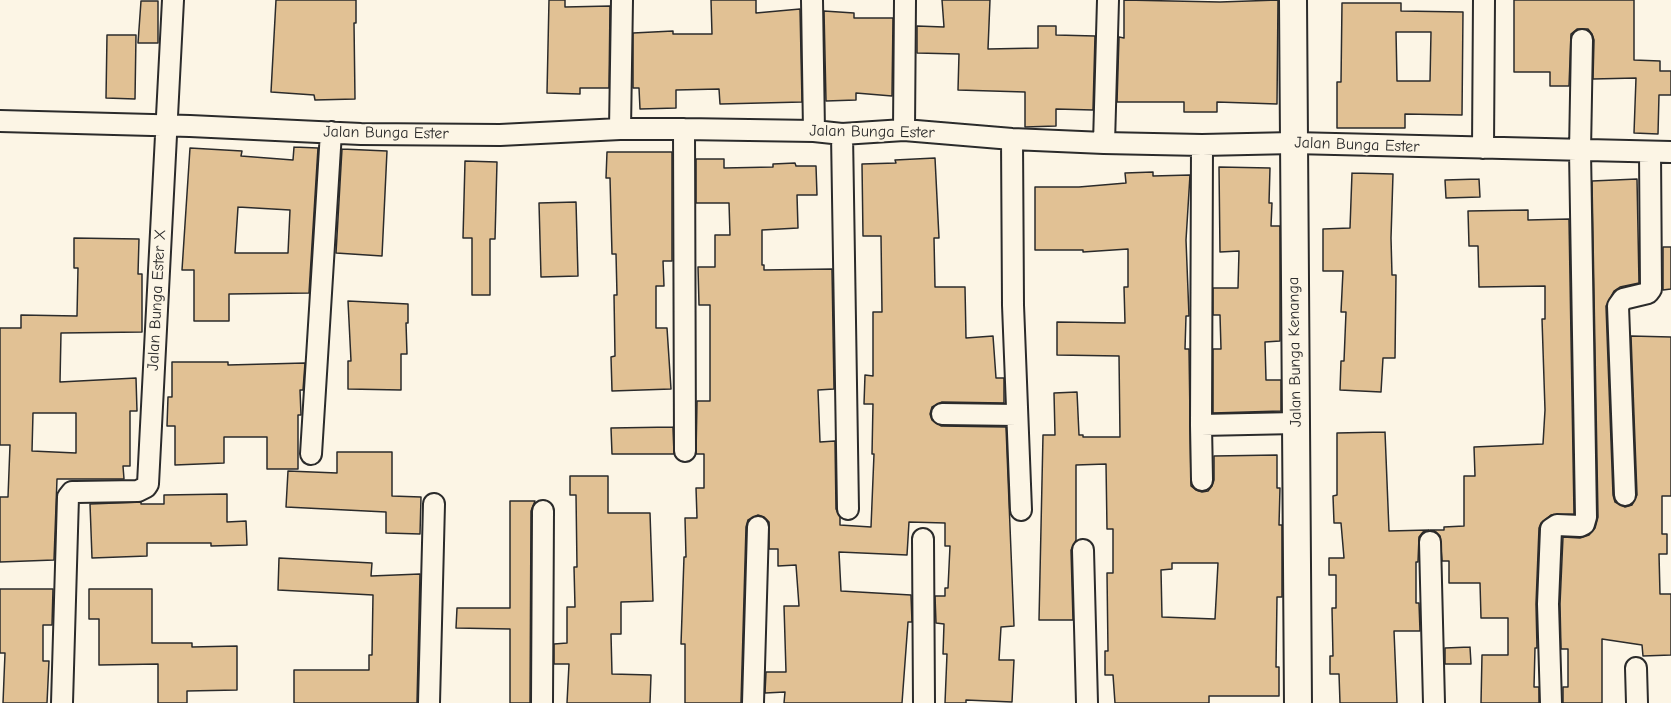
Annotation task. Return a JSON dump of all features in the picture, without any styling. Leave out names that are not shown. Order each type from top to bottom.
[{"type":"street","name":"Jalan Bunga Ester X","points":[[62,703],[67,501],[70,494],[76,492],[143,489],[148,484],[173,0]]},
{"type":"street","points":[[621,129],[622,0]]},
{"type":"street","points":[[812,0],[814,131]]},
{"type":"street","points":[[904,0],[904,130]]},
{"type":"street","points":[[1104,143],[1108,0]]},
{"type":"street","name":"Jalan Bunga Kenanga","points":[[1293,0],[1298,703]]},
{"type":"street","points":[[1483,148],[1484,0]]},
{"type":"street","points":[[1551,703],[1548,604],[1551,529],[1553,525],[1584,525],[1586,517],[1580,151],[1582,40]]},
{"type":"street","name":"Jalan Bunga Ester","points":[[0,121],[500,135],[621,129],[814,131],[842,134],[904,130],[1012,139],[1104,143],[1202,145],[1293,143],[1671,152]]},
{"type":"street","points":[[684,129],[685,451]]},
{"type":"street","points":[[311,454],[331,132]]},
{"type":"street","points":[[842,134],[848,509]]},
{"type":"street","points":[[1012,139],[1013,305],[1021,510]]},
{"type":"street","points":[[1202,145],[1202,480]]},
{"type":"street","points":[[1625,495],[1618,306],[1623,298],[1648,293],[1651,289],[1650,152]]},
{"type":"street","points":[[942,414],[1017,415]]},
{"type":"street","points":[[1201,425],[1296,423]]},
{"type":"street","points":[[429,703],[434,504]]},
{"type":"street","points":[[542,703],[543,511]]},
{"type":"street","points":[[753,703],[758,527]]},
{"type":"street","points":[[923,538],[924,703]]},
{"type":"street","points":[[1430,542],[1434,703]]},
{"type":"street","points":[[1083,550],[1087,703]]},
{"type":"street","points":[[1636,668],[1637,703]]},
{"type":"building","points":[[276,0],[356,0],[355,99],[315,100],[314,95],[271,92]]},
{"type":"building","points":[[549,0],[565,0],[565,7],[610,6],[609,88],[580,88],[580,94],[547,93]]},
{"type":"building","points":[[711,0],[756,0],[756,13],[800,9],[802,102],[720,104],[719,89],[676,90],[676,108],[640,109],[639,88],[633,88],[633,33],[673,31],[673,34],[712,34]]},
{"type":"building","points":[[942,0],[990,0],[988,49],[1038,48],[1038,26],[1056,26],[1056,35],[1095,36],[1093,110],[1056,109],[1056,126],[1025,127],[1025,92],[958,90],[959,54],[917,53],[917,26],[944,27]]},
{"type":"building","points":[[1124,0],[1220,2],[1278,0],[1277,104],[1217,102],[1217,112],[1184,112],[1184,102],[1117,102],[1119,37],[1124,38]]},
{"type":"building","points":[[1514,0],[1634,0],[1634,60],[1660,61],[1660,71],[1671,71],[1671,95],[1659,95],[1658,134],[1634,133],[1636,78],[1593,79],[1594,40],[1588,29],[1577,29],[1571,34],[1569,86],[1550,86],[1550,72],[1514,72]]},
{"type":"building","points":[[141,1],[158,1],[158,43],[138,43]]},
{"type":"building","points":[[1342,3],[1401,3],[1401,11],[1463,12],[1462,115],[1405,114],[1405,128],[1337,128],[1337,82],[1341,82]],"holes":[[[1396,32],[1431,32],[1430,81],[1397,81]]]},
{"type":"building","points":[[824,11],[854,13],[854,18],[893,18],[892,96],[856,93],[856,100],[826,101]]},
{"type":"building","points":[[107,35],[136,35],[135,99],[106,98]]},
{"type":"building","points":[[294,147],[318,148],[309,293],[229,294],[229,321],[194,321],[194,270],[182,270],[190,148],[242,151],[241,156],[293,160]],"holes":[[[238,207],[290,210],[288,253],[235,253]]]},
{"type":"building","points":[[342,149],[387,151],[382,256],[336,253]]},
{"type":"building","points":[[607,152],[672,152],[672,261],[663,261],[664,286],[656,286],[656,328],[667,328],[671,389],[612,391],[611,357],[615,356],[614,295],[617,295],[616,254],[612,254],[610,178],[606,178]]},
{"type":"building","points":[[935,158],[939,238],[934,238],[935,287],[965,287],[966,338],[993,336],[996,378],[1004,378],[1004,403],[942,402],[932,407],[930,414],[932,420],[941,426],[1006,427],[1014,626],[1001,627],[999,660],[1014,660],[1012,702],[966,700],[966,703],[945,703],[947,654],[943,654],[944,624],[936,623],[935,596],[945,596],[945,588],[948,588],[950,546],[945,546],[945,523],[909,522],[907,555],[839,552],[841,591],[911,595],[912,622],[908,622],[902,703],[784,703],[785,692],[765,693],[766,672],[786,672],[784,606],[799,606],[796,565],[778,566],[778,549],[769,549],[769,522],[758,515],[748,520],[746,527],[741,703],[685,703],[685,644],[681,644],[684,557],[686,557],[685,518],[697,518],[696,488],[704,488],[704,454],[696,454],[697,401],[710,401],[710,305],[699,305],[698,267],[715,267],[715,235],[730,235],[729,203],[696,203],[696,159],[724,159],[724,168],[773,167],[773,164],[795,163],[796,166],[816,166],[817,195],[797,195],[798,228],[762,230],[762,265],[764,265],[764,270],[832,269],[834,389],[818,390],[820,442],[835,441],[836,509],[840,517],[840,525],[871,527],[874,454],[872,454],[873,404],[864,404],[865,375],[873,376],[873,312],[882,312],[881,236],[863,236],[862,164]]},
{"type":"building","points":[[465,161],[497,162],[495,239],[490,239],[490,295],[472,295],[472,238],[463,238]]},
{"type":"building","points":[[1219,167],[1270,168],[1271,226],[1280,226],[1280,341],[1265,342],[1266,380],[1281,380],[1281,411],[1213,413],[1213,349],[1221,349],[1220,315],[1213,315],[1213,288],[1238,288],[1239,251],[1220,252]]},
{"type":"building","points":[[1153,172],[1153,176],[1190,175],[1186,240],[1189,316],[1186,316],[1185,349],[1189,349],[1191,486],[1202,492],[1208,491],[1212,486],[1214,456],[1277,455],[1277,488],[1280,488],[1279,525],[1282,525],[1282,597],[1277,597],[1276,667],[1279,667],[1279,696],[1209,696],[1209,703],[1115,703],[1113,675],[1105,675],[1105,651],[1108,651],[1107,573],[1113,573],[1113,529],[1107,529],[1106,464],[1076,465],[1076,540],[1071,550],[1073,620],[1039,620],[1043,435],[1055,435],[1054,393],[1077,392],[1079,435],[1083,437],[1120,437],[1119,356],[1057,355],[1057,322],[1125,323],[1124,287],[1128,287],[1128,249],[1083,252],[1083,250],[1035,250],[1035,187],[1079,187],[1126,183],[1125,173]],"holes":[[[1172,563],[1218,563],[1215,619],[1162,617],[1161,570],[1172,569]]]},
{"type":"building","points":[[1352,173],[1393,174],[1391,238],[1392,275],[1396,275],[1395,358],[1383,358],[1381,392],[1340,390],[1346,312],[1341,312],[1343,271],[1323,271],[1323,229],[1350,228]]},
{"type":"building","points":[[1479,179],[1480,197],[1446,198],[1445,180]]},
{"type":"building","points":[[1637,179],[1639,283],[1620,287],[1614,291],[1606,306],[1613,495],[1615,502],[1625,507],[1632,505],[1637,495],[1631,336],[1671,337],[1671,496],[1662,496],[1662,534],[1667,534],[1667,554],[1659,554],[1660,594],[1671,594],[1671,655],[1643,656],[1642,645],[1602,639],[1602,703],[1563,703],[1563,687],[1568,687],[1568,649],[1561,649],[1560,604],[1563,537],[1580,538],[1589,535],[1595,528],[1598,517],[1592,181]]},
{"type":"building","points":[[576,202],[578,276],[541,277],[539,203]]},
{"type":"building","points":[[1528,210],[1528,220],[1569,219],[1574,514],[1551,515],[1541,523],[1539,528],[1534,687],[1539,687],[1539,703],[1481,703],[1482,655],[1508,655],[1508,618],[1481,618],[1480,583],[1449,583],[1449,561],[1442,561],[1440,536],[1430,530],[1464,526],[1464,476],[1475,476],[1474,447],[1543,444],[1545,410],[1542,319],[1545,319],[1545,286],[1479,287],[1478,246],[1469,246],[1468,211]]},
{"type":"building","points":[[74,238],[139,239],[138,274],[142,274],[142,332],[61,333],[60,382],[136,378],[137,411],[130,411],[130,466],[123,466],[124,479],[57,479],[54,560],[0,562],[0,497],[8,497],[10,445],[0,445],[0,328],[21,328],[21,315],[77,316],[78,268],[74,268]],"holes":[[[33,413],[76,413],[76,453],[32,451]]]},
{"type":"building","points":[[1663,247],[1671,247],[1671,289],[1663,290]]},
{"type":"building","points":[[348,301],[408,304],[407,354],[401,354],[401,390],[348,389],[348,361],[351,361]]},
{"type":"building","points":[[172,362],[228,362],[228,365],[305,363],[303,390],[300,390],[301,415],[298,415],[298,469],[267,469],[267,437],[224,437],[224,463],[175,465],[175,426],[167,426],[168,397],[172,397]]},
{"type":"building","points":[[673,427],[674,454],[612,454],[611,428]]},
{"type":"building","points":[[1385,432],[1389,531],[1429,530],[1423,532],[1419,537],[1418,562],[1416,562],[1416,603],[1419,603],[1420,631],[1394,631],[1397,703],[1340,703],[1339,674],[1330,674],[1330,656],[1333,656],[1332,608],[1336,608],[1336,575],[1329,575],[1329,558],[1344,558],[1341,523],[1334,523],[1333,496],[1337,495],[1337,433]]},
{"type":"building","points":[[337,452],[392,452],[392,496],[421,497],[420,534],[386,533],[386,512],[286,507],[288,471],[337,473]]},
{"type":"building","points":[[570,476],[608,476],[608,513],[650,513],[653,601],[621,602],[621,634],[611,634],[612,674],[651,675],[650,703],[567,703],[569,664],[554,664],[554,644],[567,643],[567,607],[575,607],[576,495],[570,495]]},
{"type":"building","points":[[227,494],[227,522],[246,521],[247,545],[147,543],[147,556],[92,558],[90,504],[141,502],[141,504],[164,504],[164,495]]},
{"type":"building","points":[[510,501],[535,501],[531,511],[530,703],[510,703],[510,629],[456,628],[457,608],[510,608]]},
{"type":"building","points":[[279,558],[372,563],[371,576],[420,574],[417,703],[294,703],[294,670],[369,670],[369,655],[372,655],[373,595],[278,590]]},
{"type":"building","points":[[0,589],[53,589],[52,625],[43,625],[43,661],[49,661],[47,703],[3,703],[5,653],[0,653]]},
{"type":"building","points":[[89,589],[152,589],[152,643],[192,643],[192,647],[237,646],[237,690],[187,691],[187,703],[158,703],[158,664],[99,665],[99,619],[89,619]]},
{"type":"building","points":[[1470,647],[1471,664],[1445,664],[1445,648]]}]
